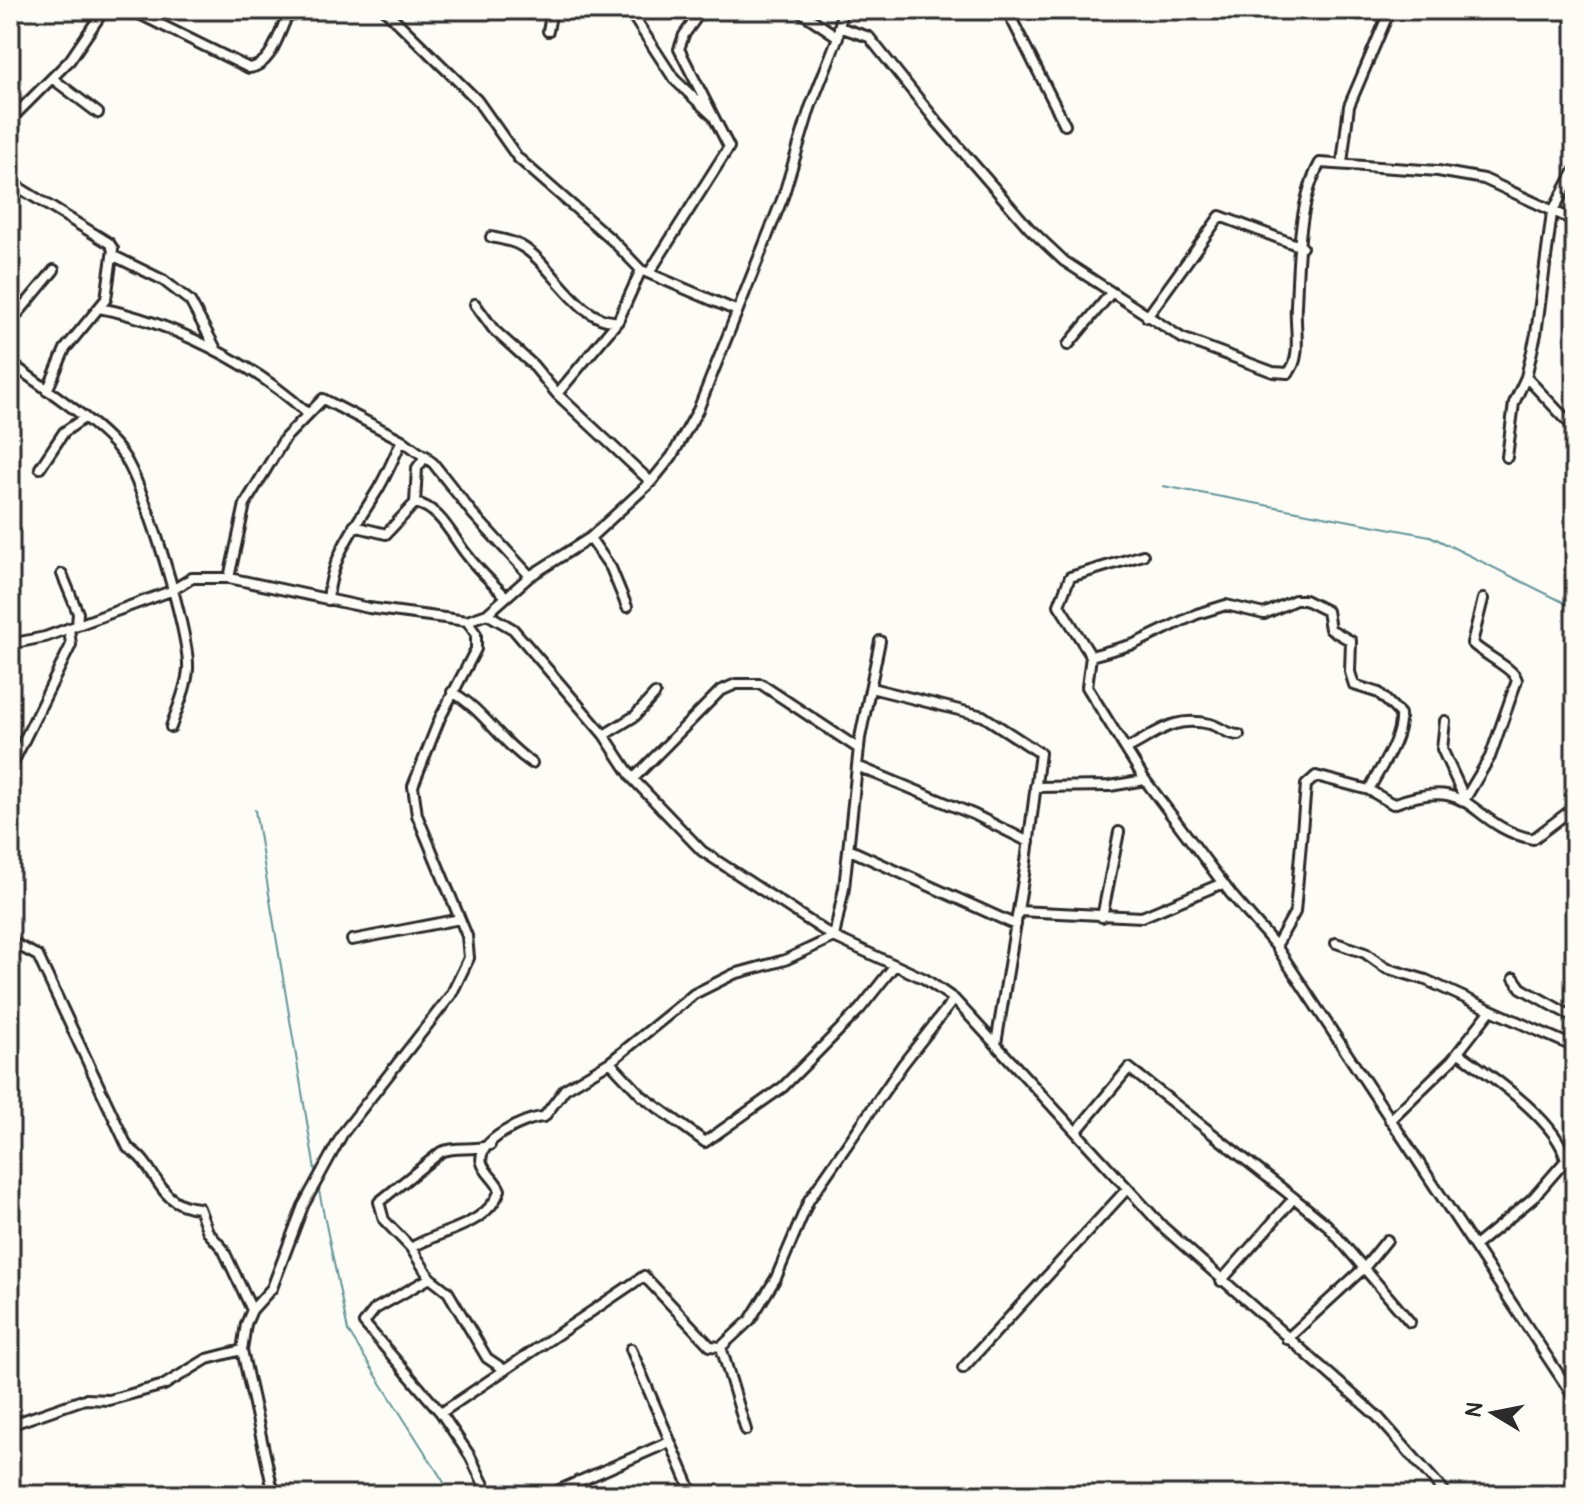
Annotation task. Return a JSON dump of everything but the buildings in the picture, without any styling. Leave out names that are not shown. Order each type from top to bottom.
[{"type":"street","points":[[10,120],[53,79],[104,10]]},
{"type":"street","points":[[131,10],[249,68],[259,67],[267,59],[287,17],[313,10]]},
{"type":"street","points":[[385,10],[477,100],[518,158],[645,272],[735,310]]},
{"type":"street","points":[[548,31],[552,10]]},
{"type":"street","points":[[629,10],[674,79],[715,117]]},
{"type":"street","points":[[557,394],[618,321],[645,272],[727,154],[727,140],[679,49],[684,35],[702,10]]},
{"type":"street","points":[[798,10],[838,37]]},
{"type":"street","points":[[10,644],[73,626],[171,591],[192,578],[229,578],[328,600],[467,621],[487,614],[530,576],[590,538],[651,482],[672,456],[714,377],[735,310],[783,197],[810,108],[838,37],[842,10]]},
{"type":"street","points":[[1007,10],[1065,125]]},
{"type":"street","points":[[1342,163],[1349,106],[1390,10]]},
{"type":"street","points":[[839,27],[869,37],[937,122],[1029,228],[1064,261],[1182,338],[1273,372],[1288,373],[1294,363],[1306,211],[1318,166],[1323,162],[1438,171],[1484,179],[1575,221]]},
{"type":"street","points":[[53,79],[98,113]]},
{"type":"street","points":[[1507,457],[1514,403],[1526,377],[1538,320],[1552,213],[1575,170]]},
{"type":"street","points":[[10,182],[109,243],[114,256],[106,299],[65,349],[47,391]]},
{"type":"street","points":[[1147,317],[1220,216],[1302,247]]},
{"type":"street","points":[[491,237],[520,245],[599,319],[618,321]]},
{"type":"street","points":[[114,256],[163,280],[190,301],[216,350]]},
{"type":"street","points":[[10,323],[54,270]]},
{"type":"street","points":[[1068,345],[1111,293]]},
{"type":"street","points":[[475,304],[494,330],[533,365],[557,394],[651,482]]},
{"type":"street","points":[[99,308],[141,316],[216,350],[307,413]]},
{"type":"street","points":[[10,362],[84,418],[123,455],[168,571],[171,591],[184,625],[188,669],[171,727]]},
{"type":"street","points":[[1526,377],[1575,429]]},
{"type":"street","points":[[229,578],[245,504],[269,460],[307,413],[323,399],[426,456],[530,576]]},
{"type":"street","points":[[40,468],[64,432],[84,418]]},
{"type":"street","points":[[328,600],[330,573],[354,526],[379,488],[402,440]]},
{"type":"street","points":[[354,526],[386,534],[415,503],[417,468],[426,456]]},
{"type":"street","points":[[415,503],[423,504],[444,523],[467,556],[506,597]]},
{"type":"street","points":[[590,538],[611,568],[619,584],[618,593],[627,607]]},
{"type":"street","points":[[1143,555],[1070,577],[1059,605],[1091,656],[1087,687],[1145,780],[1223,883],[1276,946],[1575,1399]]},
{"type":"street","points":[[10,769],[71,645],[78,613],[62,574]]},
{"type":"street","points":[[1465,799],[1490,757],[1517,680],[1516,673],[1488,659],[1472,643],[1483,599]]},
{"type":"street","points":[[1091,656],[1134,644],[1197,614],[1226,605],[1264,614],[1295,600],[1315,602],[1327,611],[1330,629],[1351,641],[1350,672],[1354,685],[1379,693],[1400,714],[1401,727],[1369,790]]},
{"type":"street","points":[[487,614],[513,629],[604,735],[633,779],[702,851],[834,937],[925,979],[954,999],[1127,1189],[1221,1281],[1378,1417],[1447,1495]]},
{"type":"street","points":[[274,1495],[242,1350],[246,1324],[252,1310],[272,1288],[303,1206],[343,1133],[460,982],[469,958],[460,919],[417,815],[413,786],[452,692],[476,649],[476,634],[467,621]]},
{"type":"street","points":[[834,937],[859,749],[880,641]]},
{"type":"street","points":[[633,779],[720,691],[750,681],[761,684],[859,749]]},
{"type":"street","points":[[871,688],[983,716],[1040,753],[1029,842],[996,1044]]},
{"type":"street","points":[[452,692],[470,702],[501,740],[532,763]]},
{"type":"street","points":[[604,735],[635,716],[655,694]]},
{"type":"street","points":[[1126,749],[1177,721],[1211,724],[1231,735],[1239,735]]},
{"type":"street","points":[[1445,721],[1442,749],[1465,799]]},
{"type":"street","points":[[857,766],[975,815],[1029,842]]},
{"type":"street","points":[[1276,946],[1295,912],[1306,785],[1316,776],[1369,790],[1393,804],[1416,795],[1443,792],[1465,799],[1509,834],[1533,839],[1575,807]]},
{"type":"street","points":[[1035,787],[1110,786],[1145,780]]},
{"type":"street","points":[[1102,917],[1119,832]]},
{"type":"street","points":[[848,849],[1016,925]]},
{"type":"street","points":[[1018,911],[1142,917],[1223,883]]},
{"type":"street","points":[[352,940],[460,919]]},
{"type":"street","points":[[411,1248],[427,1238],[448,1234],[493,1203],[500,1190],[482,1163],[501,1133],[522,1121],[544,1117],[565,1089],[610,1062],[694,994],[734,974],[785,960],[834,937]]},
{"type":"street","points":[[10,941],[38,956],[128,1148],[141,1155],[157,1187],[183,1207],[199,1208],[208,1232],[223,1249],[252,1310]]},
{"type":"street","points":[[1336,943],[1365,953],[1386,968],[1426,980],[1575,1047]]},
{"type":"street","points":[[610,1062],[649,1101],[705,1142],[783,1087],[860,1009],[895,965]]},
{"type":"street","points":[[1514,978],[1521,988],[1575,1018]]},
{"type":"street","points":[[441,1413],[644,1276],[704,1341],[710,1346],[721,1347],[750,1320],[776,1278],[809,1200],[903,1064],[954,999]]},
{"type":"street","points":[[1390,1120],[1459,1053],[1491,1010]]},
{"type":"street","points":[[1459,1053],[1545,1122],[1563,1147],[1566,1160],[1533,1198],[1475,1246]]},
{"type":"street","points":[[1076,1132],[1129,1068],[1327,1225],[1410,1322]]},
{"type":"street","points":[[491,1145],[477,1150],[453,1147],[441,1152],[379,1202],[384,1220],[411,1248],[430,1278],[448,1292],[487,1358],[505,1370]]},
{"type":"street","points":[[963,1368],[1127,1189]]},
{"type":"street","points":[[1221,1281],[1294,1198]]},
{"type":"street","points":[[1287,1339],[1365,1267],[1387,1240]]},
{"type":"street","points":[[430,1278],[375,1309],[364,1323],[441,1413],[470,1456],[489,1495]]},
{"type":"street","points":[[721,1347],[746,1430]]},
{"type":"street","points":[[631,1349],[693,1495]]},
{"type":"street","points":[[10,1425],[85,1399],[109,1400],[164,1385],[207,1359],[242,1350]]},
{"type":"street","points":[[548,1495],[669,1442]]},
{"type":"street","points":[[578,1481],[582,1495]]},
{"type":"waterway","points":[[1163,486],[1430,536],[1575,608]]},
{"type":"waterway","points":[[255,810],[316,1176]]},
{"type":"waterway","points":[[318,1186],[348,1331],[452,1495]]}]
